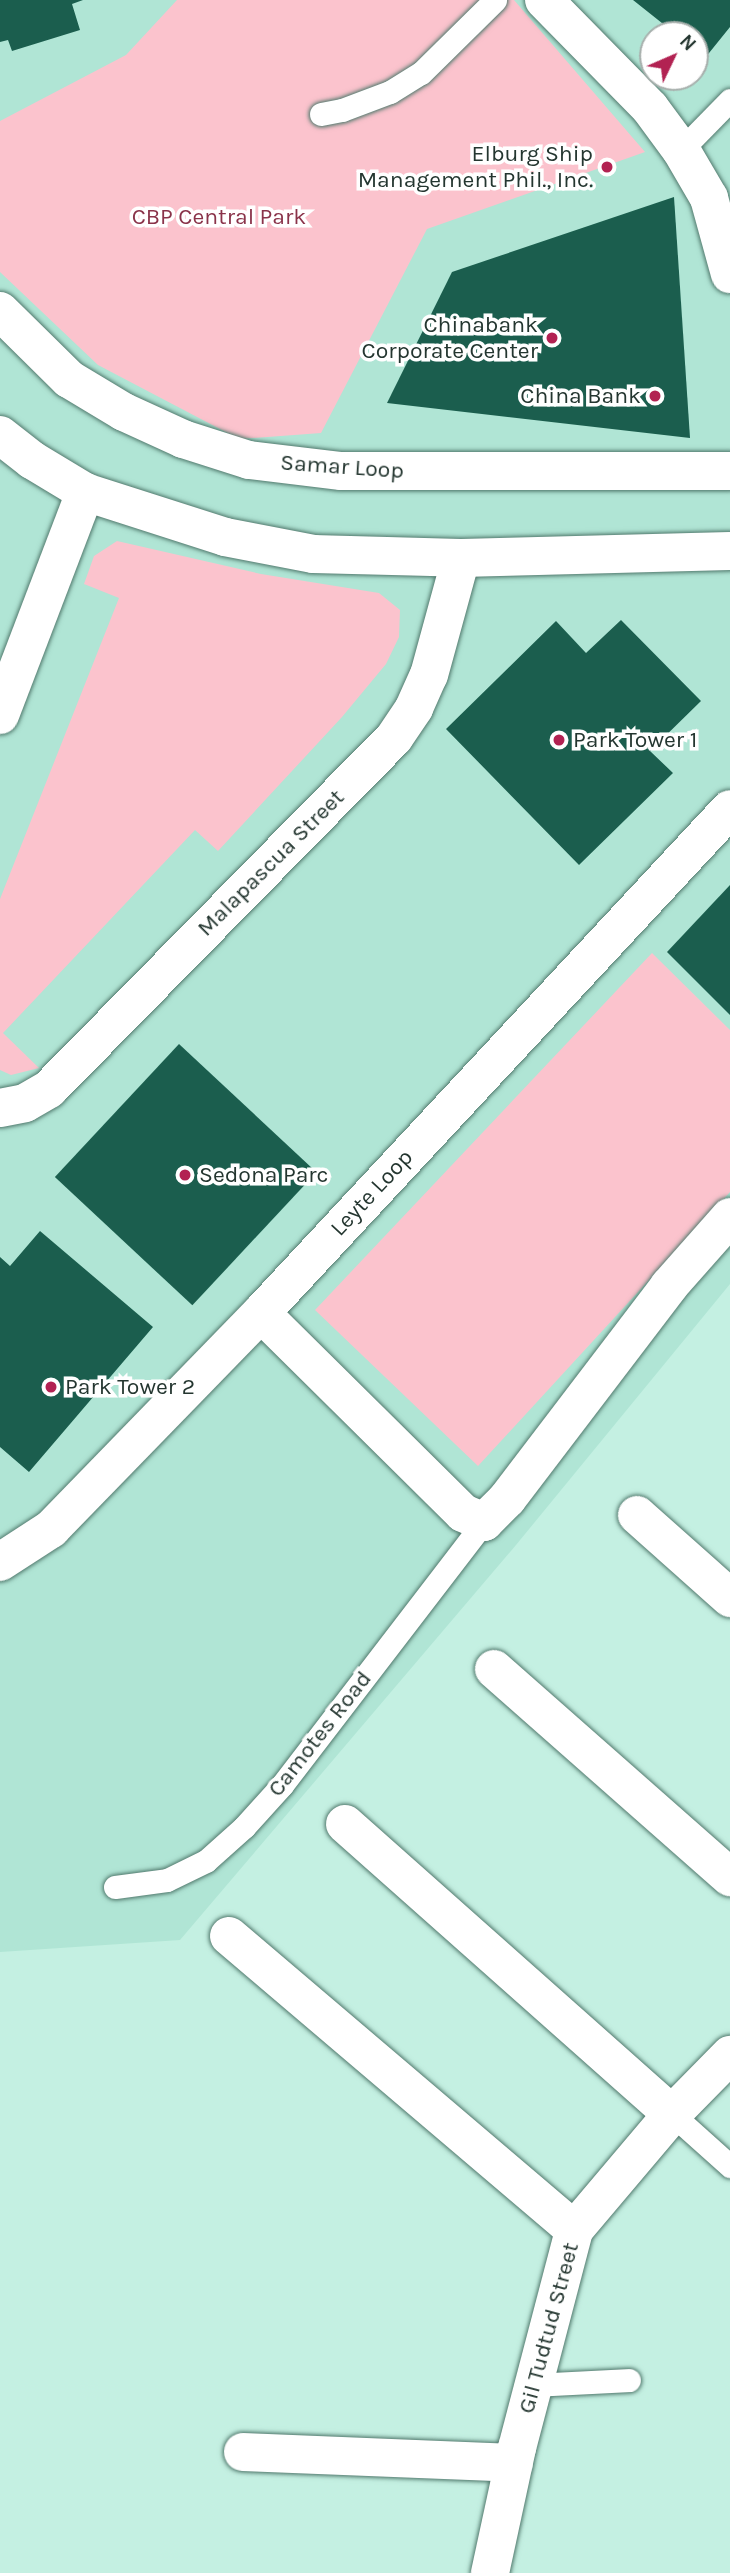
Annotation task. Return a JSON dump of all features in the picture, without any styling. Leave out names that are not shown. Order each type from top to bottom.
[{"type":"street","points":[[544,0],[650,108],[681,150],[725,226],[730,274]]},
{"type":"street","name":"Samar Loop","points":[[0,311],[69,379],[124,412],[183,439],[248,460],[341,471],[730,471]]},
{"type":"street","points":[[0,435],[32,460],[85,492],[225,537],[313,554],[461,558],[730,551]]},
{"type":"street","points":[[0,715],[85,492]]},
{"type":"street","name":"Malapascua Street","points":[[13,1105],[49,1089],[394,738],[414,708],[429,675],[461,558]]},
{"type":"street","name":"Leyte Loop","points":[[0,1562],[51,1529],[261,1313],[730,809]]},
{"type":"street","points":[[0,1136],[13,1105]]},
{"type":"street","name":"Camotes Road","points":[[484,1522],[507,1499],[669,1286],[730,1217]]},
{"type":"street","points":[[261,1313],[463,1513],[484,1522]]},
{"type":"street","points":[[637,1515],[730,1598]]},
{"type":"street","points":[[494,1669],[730,1877]]},
{"type":"street","points":[[345,1824],[672,2114]]},
{"type":"street","points":[[229,1936],[574,2231]]},
{"type":"street","name":"Gil Tudtud Street","points":[[490,2573],[514,2463],[574,2231],[672,2114],[730,2054]]},
{"type":"street","points":[[243,2452],[514,2463]]},
{"type":"lane","points":[[321,114],[342,110],[390,92],[421,73],[495,0]]},
{"type":"lane","points":[[681,150],[730,100]]},
{"type":"lane","name":"Camotes Road","points":[[115,1887],[167,1880],[206,1861],[244,1827],[282,1785],[484,1522]]},
{"type":"lane","points":[[672,2114],[730,2166]]},
{"type":"lane","points":[[534,2385],[629,2381]]},
{"type":"shaded area","points":[[0,0],[730,0],[730,1284],[516,1545],[180,1940],[0,1952]]},
{"type":"green space","name":"CBP Central Park","points":[[177,0],[514,0],[645,152],[427,229],[321,433],[239,439],[98,365],[0,272],[0,121],[126,55]]},
{"type":"green space","points":[[117,541],[261,574],[379,593],[400,610],[399,637],[386,664],[342,717],[218,851],[195,830],[3,1033],[39,1068],[11,1075],[0,1070],[0,899],[119,598],[84,584],[94,556]]},
{"type":"green space","points":[[652,953],[730,1030],[730,1192],[478,1466],[315,1310]]},
{"type":"building","points":[[0,0],[83,0],[72,4],[80,30],[12,51],[8,40],[0,42]]},
{"type":"building","points":[[633,0],[730,0],[730,27],[709,53],[709,21],[659,21]]},
{"type":"building","name":"Chinabank Corporate Center","points":[[674,197],[690,438],[387,403],[452,272]]},
{"type":"building","name":"Park Tower 1","points":[[621,620],[701,701],[650,751],[673,773],[579,865],[446,729],[556,621],[586,653]]},
{"type":"building","points":[[730,885],[730,1015],[667,952]]},
{"type":"building","name":"Sedona Parc","points":[[179,1044],[316,1172],[192,1305],[55,1177]]},
{"type":"building","name":"Park Tower 2","points":[[40,1231],[153,1327],[29,1472],[0,1447],[0,1257],[10,1266]]},
{"type":"place","name":"Elburg Ship Management Phil., Inc.","points":[[607,167]]},
{"type":"place","name":"Chinabank Corporate Center","points":[[552,338]]},
{"type":"place","name":"China Bank","points":[[655,396]]},
{"type":"place","name":"Park Tower 1","points":[[559,740]]},
{"type":"place","name":"Sedona Parc","points":[[185,1175]]},
{"type":"place","name":"Park Tower 2","points":[[51,1387]]}]
